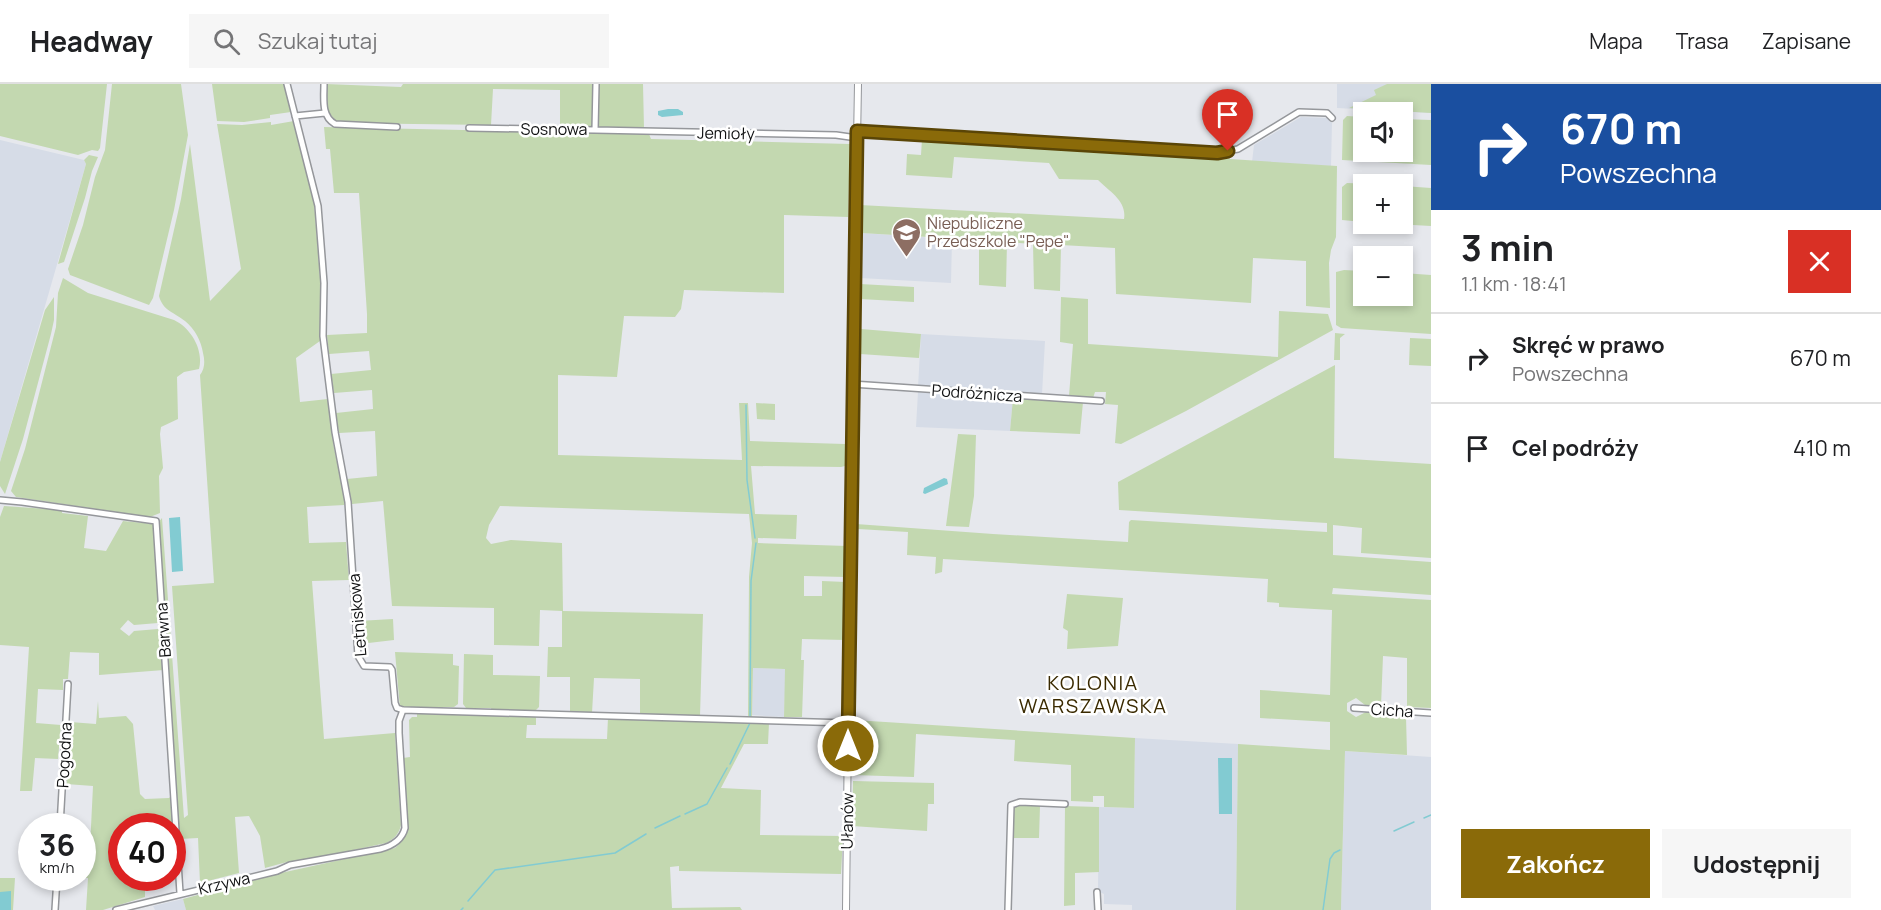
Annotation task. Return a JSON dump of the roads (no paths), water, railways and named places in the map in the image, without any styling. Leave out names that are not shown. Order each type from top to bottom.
[{"type":"street","name":"Letniskowa","points":[[287,84],[318,206],[324,283],[323,336],[335,432],[348,502],[358,656],[363,666],[390,667],[395,704],[397,708],[403,710]]},
{"type":"street","points":[[324,84],[325,113],[335,124],[396,127]]},
{"type":"street","name":"Sosnowa","points":[[469,129],[595,130],[596,84]]},
{"type":"street","name":"Ułanów","points":[[846,910],[858,84]]},
{"type":"street","name":"Jemioły","points":[[595,130],[857,135],[1217,153],[1238,149],[1299,112],[1327,113],[1332,118]]},
{"type":"street","points":[[295,116],[325,113]]},
{"type":"street","name":"Podróżnicza","points":[[852,384],[1101,401]]},
{"type":"street","name":"Barwna","points":[[1,501],[156,521],[180,893]]},
{"type":"street","name":"Pogodna","points":[[61,813],[68,684]]},
{"type":"street","name":"Cicha","points":[[1354,708],[1431,713]]},
{"type":"street","points":[[403,710],[848,723]]},
{"type":"street","name":"Krzywa","points":[[117,910],[271,872],[290,865],[387,847],[402,837],[404,832],[399,721],[403,710]]},
{"type":"street","points":[[1008,910],[1011,805],[1020,802],[1065,804]]},
{"type":"street","points":[[55,910],[56,891]]},
{"type":"street","points":[[1097,892],[1098,910]]},
{"type":"water","points":[[678,109],[683,112],[683,115],[662,117],[658,115],[658,111]]},
{"type":"water","points":[[944,478],[947,479],[948,484],[923,493],[924,488]]},
{"type":"water","points":[[180,517],[183,571],[172,572],[169,518]]},
{"type":"water","points":[[1218,758],[1232,758],[1232,814],[1219,814]]},
{"type":"water","points":[[11,891],[11,910],[0,910],[0,892]]},
{"type":"waterway","points":[[746,405],[747,480],[755,538]]},
{"type":"waterway","points":[[750,718],[751,581],[756,543]]},
{"type":"waterway","points":[[730,764],[750,723]]},
{"type":"waterway","points":[[685,814],[707,804],[727,768]]},
{"type":"waterway","points":[[1424,818],[1431,815]]},
{"type":"waterway","points":[[655,828],[680,816]]},
{"type":"waterway","points":[[1394,831],[1414,822]]},
{"type":"waterway","points":[[468,901],[495,870],[615,853],[646,834]]},
{"type":"waterway","points":[[1323,910],[1330,859],[1340,850]]},
{"type":"place","name":"Niepubliczne Przedszkole \"Pepe\"","points":[[906,258]]},
{"type":"district","name":"KOLONIA WARSZAWSKA","points":[[1093,694]]}]
